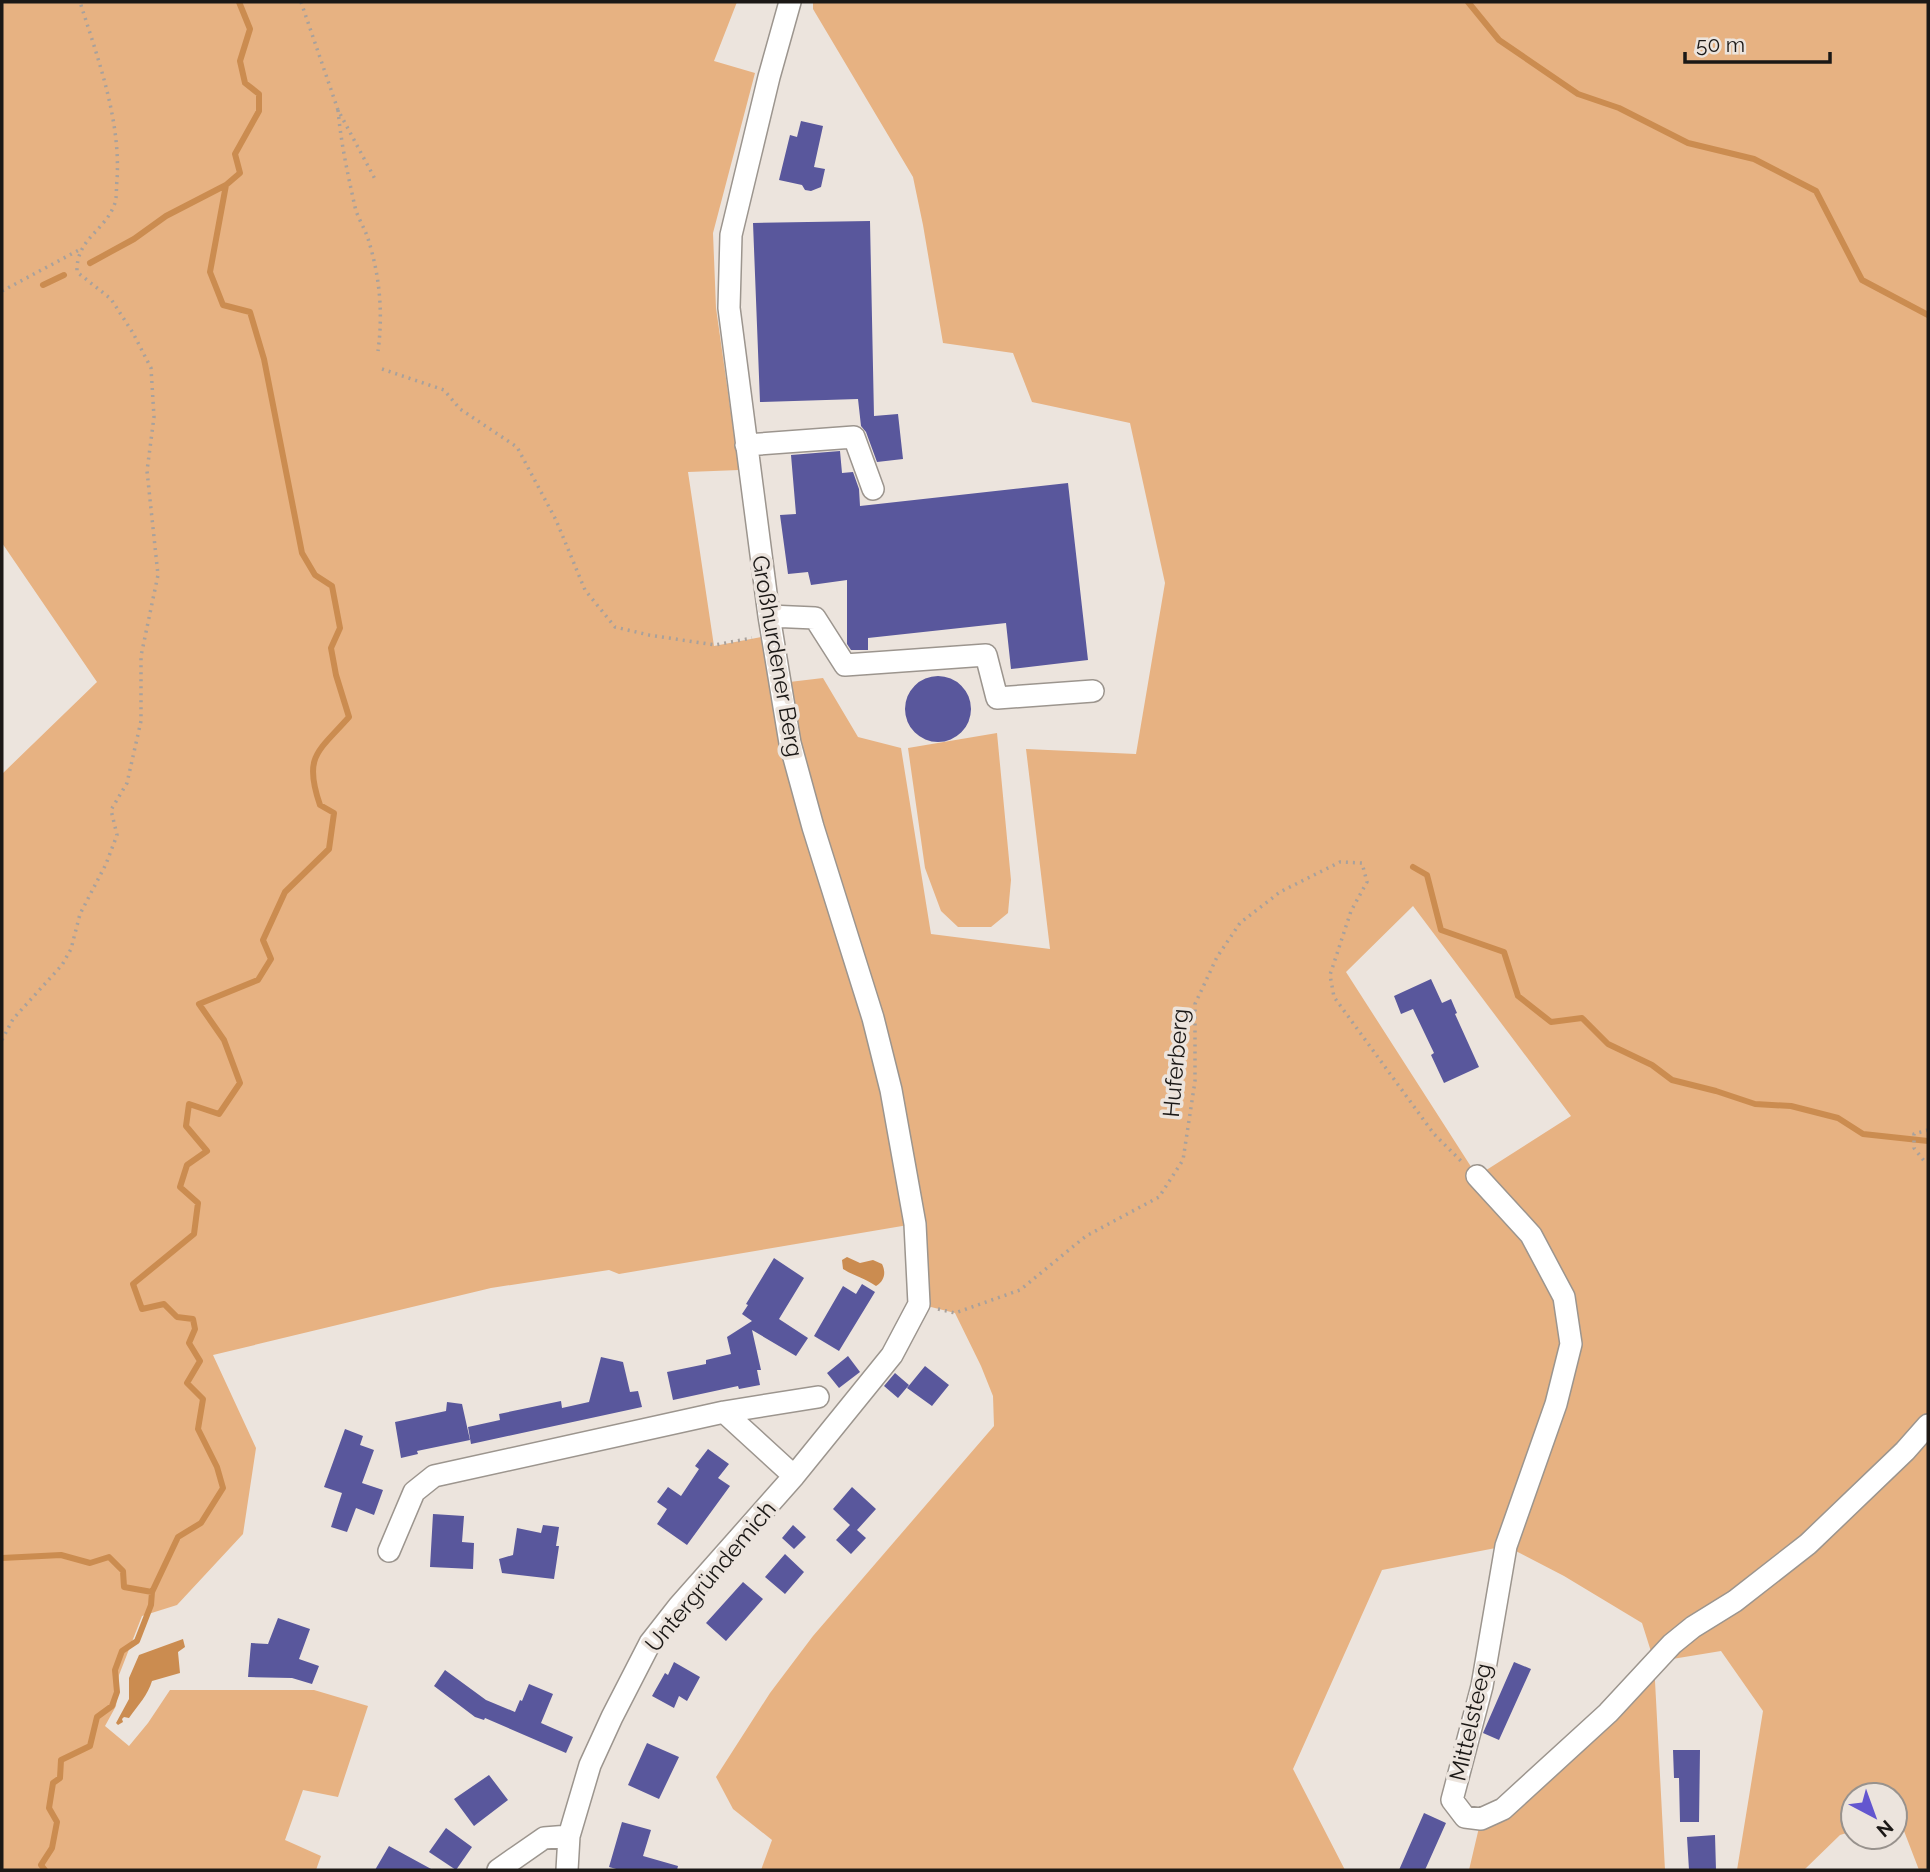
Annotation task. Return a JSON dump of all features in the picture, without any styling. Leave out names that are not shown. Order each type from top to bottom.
[{"type":"street","name":"Großhurdener Berg","points":[[790,2],[731,235],[729,309],[770,625],[790,743],[813,827],[873,1018],[891,1090],[915,1224],[919,1304]]},
{"type":"street","points":[[746,445],[854,437],[873,489]]},
{"type":"street","points":[[770,625],[815,618],[845,665],[986,655],[996,698],[1093,691]]},
{"type":"street","name":"Mittelsteeg","points":[[1476,1177],[1531,1235],[1564,1297],[1571,1344],[1556,1404],[1506,1546],[1482,1686],[1452,1800],[1465,1817],[1481,1819],[1503,1809],[1608,1713],[1672,1644],[1693,1627],[1735,1601],[1808,1544],[1905,1451],[1928,1424]]},
{"type":"street","name":"Untergründemich","points":[[567,1870],[569,1836],[590,1765],[611,1717],[650,1643],[679,1606],[794,1476],[892,1355],[919,1304]]},
{"type":"street","points":[[389,1551],[414,1492],[434,1476],[724,1412],[818,1397]]},
{"type":"street","points":[[724,1412],[794,1476]]},
{"type":"street","points":[[498,1870],[544,1838],[569,1836]]},
{"type":"path","points":[[2,291],[79,250],[102,224],[115,202],[119,154],[104,78],[80,2]]},
{"type":"path","points":[[301,2],[338,110],[374,179]]},
{"type":"path","points":[[338,110],[347,178],[353,192],[355,209],[369,240],[380,290],[378,351]]},
{"type":"path","points":[[2,1040],[13,1019],[62,965],[71,949],[80,914],[106,864],[117,835],[111,810],[127,783],[141,721],[141,656],[158,575],[147,471],[154,417],[151,368],[111,299],[77,272],[79,250]]},
{"type":"path","points":[[382,369],[444,390],[460,409],[517,447],[556,520],[585,590],[615,627],[715,645],[770,625]]},
{"type":"path","name":"Huferberg","points":[[919,1304],[955,1313],[1020,1290],[1086,1236],[1159,1197],[1182,1160],[1195,1081],[1195,1004],[1217,957],[1240,923],[1280,892],[1340,862],[1362,863],[1367,882],[1350,912],[1330,975],[1334,997],[1434,1135],[1476,1177]]},
{"type":"path","points":[[1928,1129],[1914,1134],[1914,1148],[1928,1163]]},
{"type":"shaded area","points":[[2,2],[737,2],[714,61],[755,73],[713,233],[716,308],[739,470],[688,472],[714,646],[772,635],[781,683],[823,678],[858,737],[901,748],[931,934],[1050,949],[1026,749],[1136,754],[1165,583],[1130,423],[1032,402],[1013,353],[943,343],[913,177],[813,9],[813,2],[1928,2],[1928,1870],[1919,1870],[1909,1844],[1909,1781],[1839,1781],[1839,1836],[1804,1870],[1737,1870],[1763,1711],[1721,1651],[1654,1662],[1665,1870],[1469,1870],[1481,1819],[1654,1661],[1642,1623],[1564,1576],[1506,1546],[1382,1570],[1293,1769],[1345,1870],[761,1870],[772,1840],[733,1809],[716,1777],[770,1693],[813,1636],[994,1426],[993,1396],[955,1313],[919,1304],[914,1224],[619,1274],[609,1270],[491,1288],[213,1355],[256,1448],[243,1534],[177,1605],[142,1616],[119,1675],[116,1706],[105,1726],[129,1746],[170,1690],[314,1690],[368,1706],[338,1797],[303,1790],[285,1840],[321,1856],[316,1870],[2,1870],[2,774],[97,682],[2,543]],"holes":[[[1413,906],[1571,1116],[1477,1176],[1346,972]]]},
{"type":"shaded area","points":[[997,733],[1011,880],[1008,913],[991,927],[958,927],[941,911],[925,868],[908,748]]},
{"type":"shaded area","points":[[847,1257],[860,1263],[873,1260],[882,1264],[884,1273],[881,1282],[876,1286],[843,1269],[842,1260]]},
{"type":"shaded area","points":[[183,1639],[185,1647],[178,1652],[180,1673],[152,1681],[129,1718],[124,1717],[123,1722],[118,1725],[116,1723],[129,1699],[129,1678],[139,1655]]},
{"type":"building","points":[[801,121],[823,126],[814,167],[825,169],[821,187],[811,191],[805,190],[802,185],[779,180],[790,135],[797,137]]},
{"type":"building","points":[[870,221],[874,416],[898,414],[903,459],[877,462],[866,432],[861,426],[858,399],[760,402],[753,223]]},
{"type":"building","points":[[840,451],[842,473],[853,472],[859,489],[860,506],[1068,483],[1088,660],[1011,669],[1006,623],[868,638],[868,650],[851,650],[847,644],[847,580],[811,585],[808,572],[788,574],[780,515],[796,514],[791,455]]},
{"type":"building","points":[[938,676],[951,679],[961,686],[968,696],[971,709],[968,722],[961,732],[951,739],[938,742],[925,739],[915,732],[908,722],[905,709],[908,696],[915,686],[925,679]]},
{"type":"building","points":[[1431,979],[1442,1003],[1451,999],[1479,1067],[1444,1083],[1431,1055],[1434,1053],[1413,1009],[1401,1014],[1394,996]]},
{"type":"building","points":[[774,1258],[804,1278],[779,1319],[808,1338],[796,1356],[752,1330],[761,1370],[757,1370],[760,1385],[739,1389],[738,1386],[673,1400],[667,1372],[706,1364],[706,1360],[731,1354],[727,1337],[752,1321],[742,1314]]},
{"type":"building","points":[[862,1284],[875,1292],[839,1351],[814,1336],[843,1286],[856,1294]]},
{"type":"building","points":[[848,1356],[860,1372],[839,1388],[827,1373]]},
{"type":"building","points":[[601,1357],[623,1362],[630,1392],[638,1391],[642,1407],[471,1444],[468,1427],[500,1420],[499,1414],[561,1401],[562,1408],[589,1402]]},
{"type":"building","points":[[925,1366],[949,1385],[932,1406],[907,1388]]},
{"type":"building","points":[[895,1373],[909,1385],[898,1398],[884,1386]]},
{"type":"building","points":[[447,1402],[462,1404],[470,1440],[417,1451],[418,1454],[401,1458],[395,1422],[446,1411]]},
{"type":"building","points":[[345,1429],[363,1436],[360,1445],[374,1450],[362,1483],[383,1490],[374,1515],[356,1508],[347,1532],[331,1527],[342,1493],[324,1487]]},
{"type":"building","points":[[708,1449],[729,1464],[718,1478],[730,1486],[687,1545],[657,1524],[667,1509],[657,1502],[668,1487],[681,1496],[699,1469],[695,1466]]},
{"type":"building","points":[[852,1487],[876,1509],[857,1530],[866,1538],[851,1554],[836,1540],[850,1525],[833,1509]]},
{"type":"building","points":[[433,1514],[464,1516],[462,1542],[474,1543],[473,1569],[430,1567]]},
{"type":"building","points":[[543,1525],[559,1527],[554,1579],[502,1573],[499,1559],[513,1555],[517,1528],[541,1533]]},
{"type":"building","points":[[793,1525],[806,1537],[794,1549],[782,1538]]},
{"type":"building","points":[[785,1554],[804,1572],[785,1594],[765,1577]]},
{"type":"building","points":[[743,1582],[763,1599],[726,1641],[706,1623]]},
{"type":"building","points":[[278,1618],[310,1629],[299,1659],[319,1666],[312,1684],[292,1678],[248,1677],[251,1643],[268,1644]]},
{"type":"building","points":[[674,1662],[700,1677],[687,1701],[679,1696],[674,1708],[652,1696]]},
{"type":"building","points":[[1514,1662],[1531,1669],[1499,1740],[1483,1733]]},
{"type":"building","points":[[445,1670],[486,1700],[515,1712],[529,1684],[553,1694],[541,1723],[573,1737],[566,1753],[485,1718],[475,1717],[434,1686]]},
{"type":"building","points":[[647,1743],[679,1757],[659,1799],[628,1785]]},
{"type":"building","points":[[1673,1750],[1700,1750],[1699,1822],[1680,1822],[1679,1778],[1674,1778]]},
{"type":"building","points":[[489,1775],[508,1800],[474,1826],[454,1799]]},
{"type":"building","points":[[1424,1813],[1446,1823],[1425,1870],[1399,1870]]},
{"type":"building","points":[[622,1822],[651,1830],[643,1856],[678,1866],[677,1870],[620,1870],[609,1867]]},
{"type":"building","points":[[446,1828],[472,1847],[456,1870],[429,1852]]},
{"type":"building","points":[[1715,1835],[1716,1870],[1689,1870],[1687,1837]]},
{"type":"building","points":[[389,1846],[433,1870],[375,1870]]},
{"type":"waterway","points":[[45,1870],[41,1865],[52,1848],[57,1822],[49,1808],[53,1783],[60,1778],[61,1760],[90,1746],[97,1717],[112,1706],[117,1692],[115,1670],[122,1651],[137,1641],[151,1605],[152,1592],[178,1537],[201,1523],[223,1488],[217,1467],[198,1429],[203,1399],[187,1383],[200,1361],[189,1343],[195,1329],[193,1319],[177,1317],[164,1304],[142,1309],[133,1284],[194,1234],[198,1203],[180,1187],[187,1165],[207,1151],[186,1126],[189,1104],[219,1114],[240,1083],[224,1040],[199,1004],[258,980],[271,959],[263,940],[285,892],[329,849],[334,813],[320,805],[313,776],[314,765],[322,747],[349,717],[331,648],[340,628],[332,586],[315,575],[302,553],[264,359],[250,312],[223,305],[210,272],[226,185],[240,173],[235,154],[259,111],[259,94],[245,83],[240,61],[250,29],[239,2]]},
{"type":"waterway","points":[[1468,2],[1499,40],[1578,94],[1619,108],[1688,143],[1754,159],[1816,191],[1862,280],[1928,315]]},
{"type":"waterway","points":[[90,263],[134,239],[166,216],[226,185]]},
{"type":"waterway","points":[[43,285],[64,275]]},
{"type":"waterway","points":[[1413,867],[1427,875],[1441,930],[1504,952],[1518,996],[1551,1022],[1582,1018],[1608,1044],[1652,1065],[1672,1080],[1755,1104],[1791,1106],[1838,1118],[1863,1134],[1928,1141]]},
{"type":"waterway","points":[[2,1558],[61,1555],[90,1563],[109,1557],[123,1571],[124,1587],[152,1592]]}]
